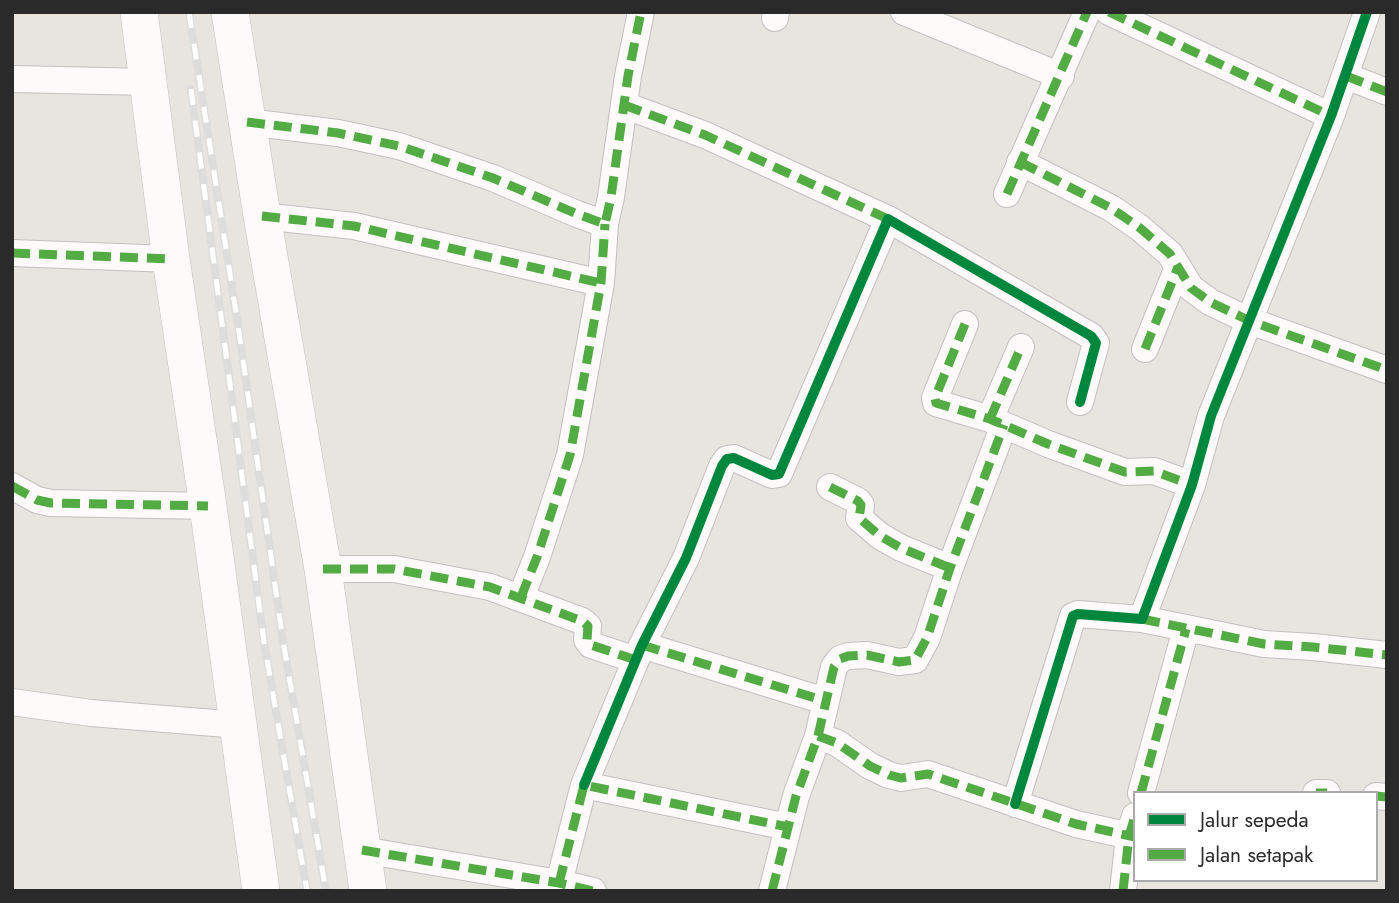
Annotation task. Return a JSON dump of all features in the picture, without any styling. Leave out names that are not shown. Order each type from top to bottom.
[{"type":"main road","points":[[139,12],[171,259],[261,891]]},
{"type":"main road","points":[[230,12],[323,569],[368,891]]},
{"type":"street","points":[[522,597],[570,455],[601,284],[605,224],[641,12]]},
{"type":"street","points":[[904,12],[1060,76]]},
{"type":"street","points":[[1007,194],[1087,12]]},
{"type":"street","points":[[1109,12],[1331,116]]},
{"type":"street","points":[[1142,619],[1192,485],[1211,415],[1331,116],[1367,12]]},
{"type":"street","points":[[1346,76],[1387,92]]},
{"type":"street","points":[[12,79],[149,82]]},
{"type":"street","points":[[624,105],[705,135],[888,219],[1091,336],[1096,343],[1080,402]]},
{"type":"street","points":[[247,122],[338,133],[399,146],[493,178],[576,215],[605,224]]},
{"type":"street","points":[[1020,162],[1111,208],[1155,239],[1170,254],[1198,295],[1250,321],[1387,370]]},
{"type":"street","points":[[262,216],[354,226],[601,284]]},
{"type":"street","points":[[559,883],[584,785],[639,653],[686,558],[722,466],[727,459],[734,458],[772,475],[779,474],[888,219]]},
{"type":"street","points":[[12,253],[171,259]]},
{"type":"street","points":[[1145,349],[1178,267]]},
{"type":"street","points":[[965,324],[936,401],[940,405],[997,422],[1125,472],[1154,471],[1192,485]]},
{"type":"street","points":[[772,891],[796,796],[818,736],[834,667],[840,659],[848,656],[867,655],[899,662],[915,660],[927,638],[1021,347]]},
{"type":"street","points":[[12,486],[37,500],[51,503],[208,506]]},
{"type":"street","points":[[831,487],[858,501],[861,505],[859,517],[880,536],[901,548],[950,568]]},
{"type":"street","points":[[323,569],[394,569],[490,587],[582,621],[588,626],[587,640],[591,645],[639,653],[825,701]]},
{"type":"street","points":[[1015,804],[1073,616],[1092,614],[1142,619],[1264,644],[1387,655]]},
{"type":"street","points":[[1142,791],[1186,629]]},
{"type":"street","points":[[12,702],[103,714],[239,725]]},
{"type":"street","points":[[818,736],[837,743],[881,773],[901,778],[928,774],[1076,824],[1133,830],[1123,891]]},
{"type":"street","points":[[584,785],[788,827]]},
{"type":"street","points":[[362,850],[593,891]]},
{"type":"railway","points":[[189,12],[238,325],[283,641],[326,891]]},
{"type":"railway","points":[[191,89],[264,642],[307,891]]},
{"type":"marked path","points":[[247,122],[338,133],[399,146],[493,178],[605,224],[628,76],[641,12]]},
{"type":"marked path","points":[[1007,194],[1087,12]]},
{"type":"marked path","points":[[1109,12],[1331,116]]},
{"type":"marked path","points":[[1346,76],[1387,92]]},
{"type":"marked path","points":[[624,105],[705,135],[888,219]]},
{"type":"marked path","points":[[1020,162],[1111,208],[1140,228],[1170,254],[1191,288],[1210,302],[1250,321],[1387,370]]},
{"type":"marked path","points":[[262,216],[354,226],[601,283]]},
{"type":"marked path","points":[[521,597],[570,455],[601,283],[605,224]]},
{"type":"marked path","points":[[12,253],[171,259]]},
{"type":"marked path","points":[[1145,349],[1178,267]]},
{"type":"marked path","points":[[965,324],[935,398],[936,403],[990,419],[1125,472],[1154,471],[1192,485]]},
{"type":"marked path","points":[[990,419],[1021,347]]},
{"type":"marked path","points":[[772,891],[796,796],[818,736],[834,667],[840,659],[848,656],[867,655],[899,662],[915,660],[927,638],[950,568],[1004,425]]},
{"type":"marked path","points":[[12,486],[37,500],[51,503],[208,506]]},
{"type":"marked path","points":[[830,487],[858,501],[861,505],[859,518],[880,536],[901,548],[950,568]]},
{"type":"marked path","points":[[323,569],[394,569],[490,587],[582,621],[588,626],[587,640],[591,645],[636,660]]},
{"type":"marked path","points":[[1142,619],[1264,644],[1387,655]]},
{"type":"marked path","points":[[1142,791],[1186,629]]},
{"type":"marked path","points":[[642,645],[825,701]]},
{"type":"marked path","points":[[818,736],[837,743],[870,766],[889,775],[901,778],[928,774],[1076,824],[1133,837]]},
{"type":"marked path","points":[[559,883],[584,785],[788,827]]},
{"type":"marked path","points":[[1378,796],[1387,797]]},
{"type":"marked path","points":[[1123,891],[1133,823]]},
{"type":"marked path","points":[[362,850],[593,891]]},
{"type":"cycle path","points":[[1015,804],[1073,616],[1078,614],[1142,619],[1192,485],[1211,416],[1331,116],[1367,12]]},
{"type":"cycle path","points":[[584,785],[642,645],[686,558],[722,466],[727,459],[734,458],[772,475],[779,474],[888,219],[1091,336],[1096,343],[1080,402]]}]
